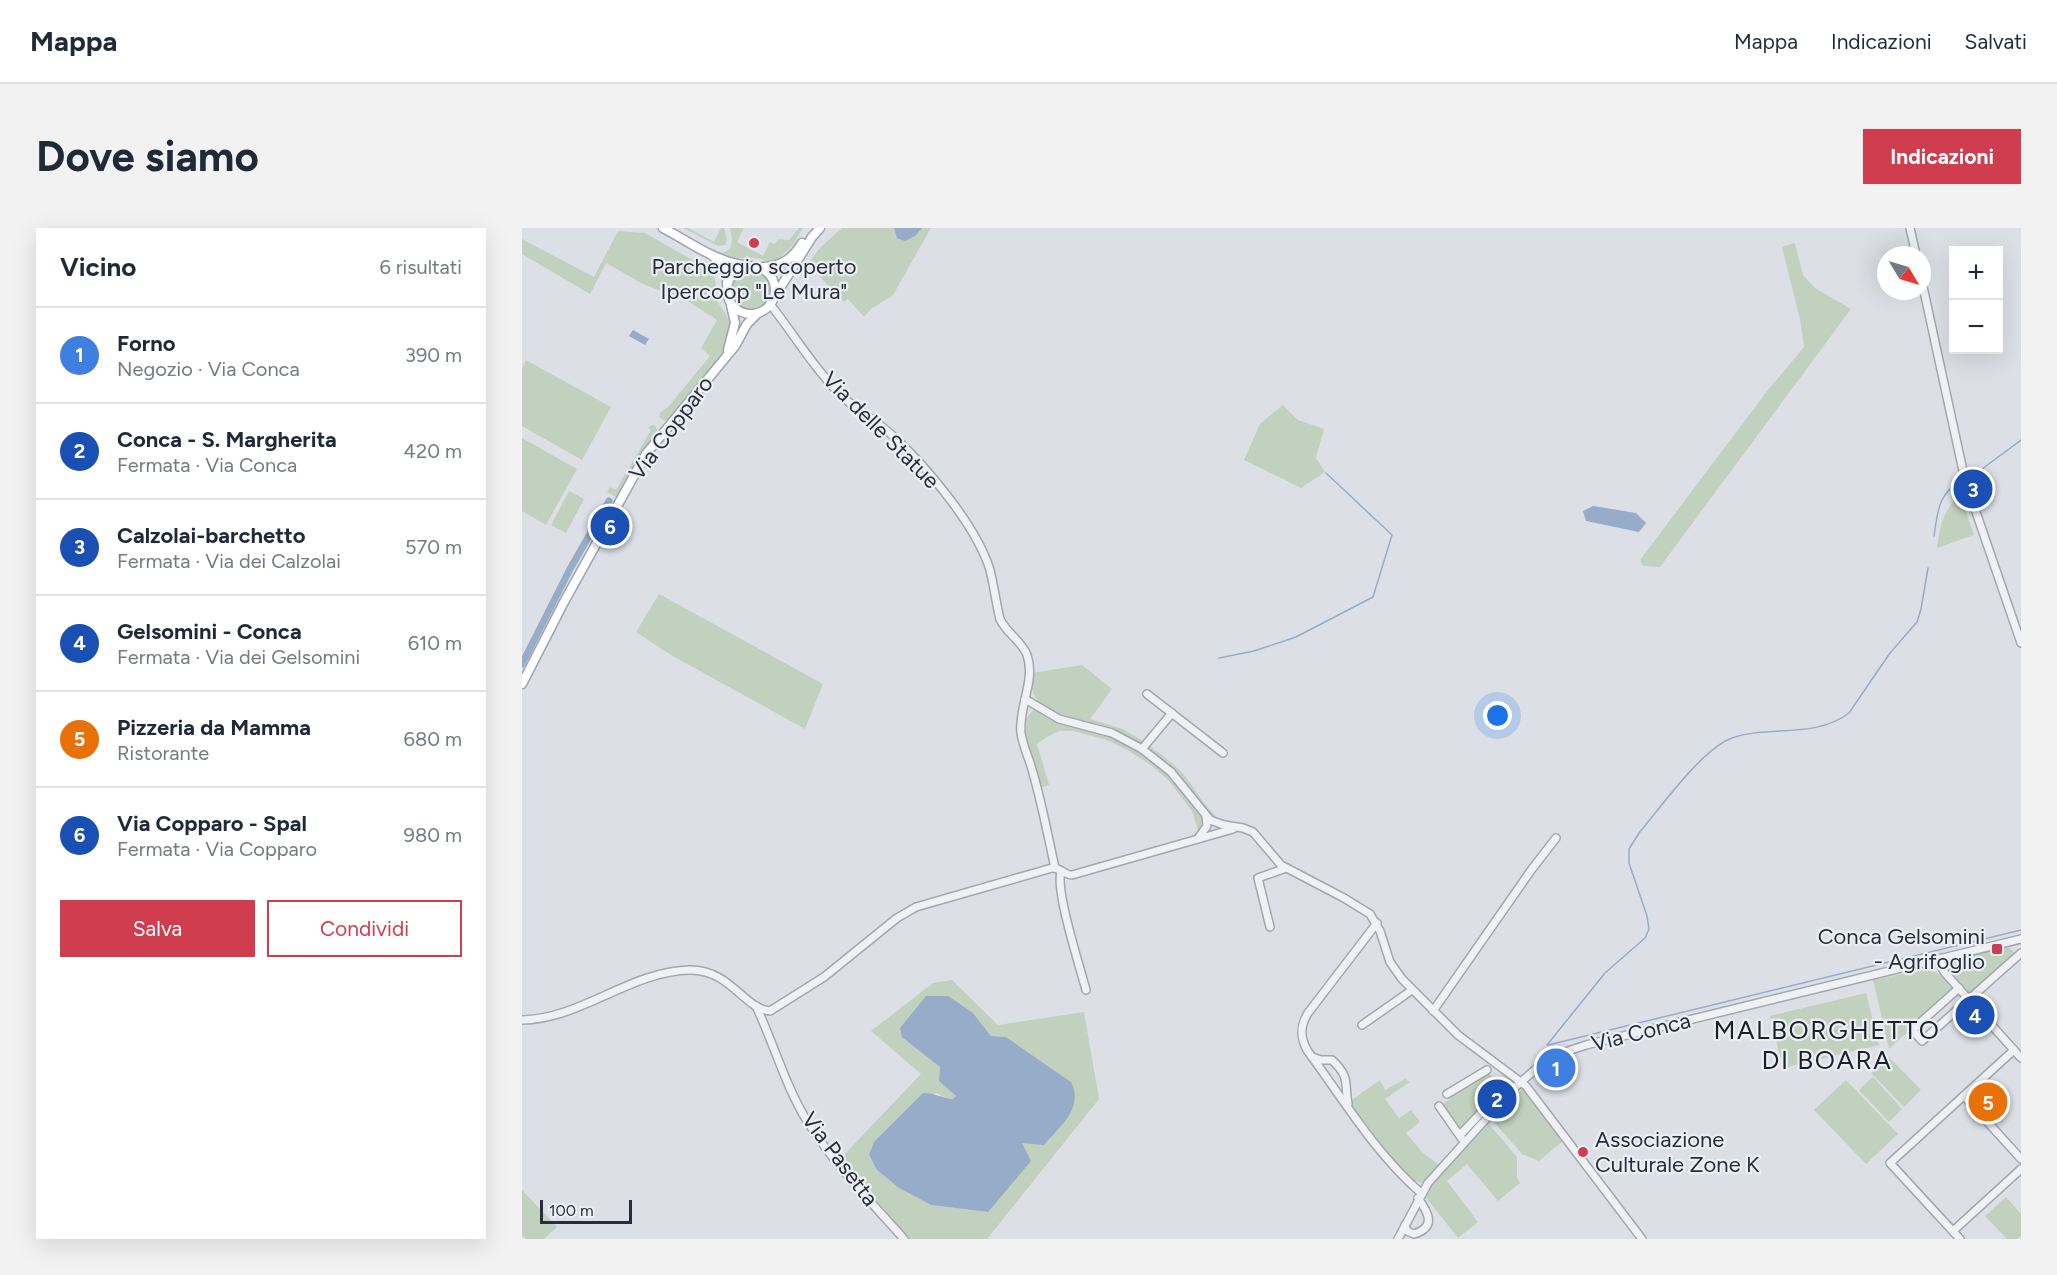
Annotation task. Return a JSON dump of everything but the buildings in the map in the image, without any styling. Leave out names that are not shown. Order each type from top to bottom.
[{"type":"main road","points":[[663,228],[711,254],[731,262],[760,267],[779,265],[789,259],[813,228]]},
{"type":"main road","points":[[772,300],[820,228]]},
{"type":"main road","name":"Via Copparo","points":[[711,254],[726,272],[727,295],[735,319],[729,348],[720,363]]},
{"type":"main road","points":[[727,284],[734,272],[749,265]]},
{"type":"main road","points":[[760,267],[773,279],[775,287],[772,300]]},
{"type":"main road","name":"Via Copparo","points":[[522,684],[576,580],[646,454],[735,346],[749,321],[772,300]]},
{"type":"main road","points":[[730,302],[744,313],[758,313]]},
{"type":"street","points":[[1910,228],[1914,246]]},
{"type":"street","name":"Via delle Statue","points":[[772,300],[836,390],[901,443],[941,488],[970,530],[989,568],[1003,626],[1027,655],[1029,668],[1021,722],[1022,736],[1033,770],[1086,990]]},
{"type":"street","points":[[1926,300],[1966,486],[2021,643]]},
{"type":"street","points":[[1147,694],[1223,753]]},
{"type":"street","points":[[1025,699],[1059,719],[1112,733],[1142,749],[1171,772],[1214,824],[1242,828],[1256,834],[1286,868],[1356,904],[1370,914],[1377,923],[1390,962],[1412,990],[1473,1047],[1521,1081],[1531,1091],[1642,1239]]},
{"type":"street","points":[[1142,749],[1172,713]]},
{"type":"street","points":[[1214,824],[1214,833]]},
{"type":"street","points":[[1200,837],[1214,824]]},
{"type":"street","points":[[522,1020],[558,1014],[646,980],[689,970],[706,972],[721,978],[756,1006],[770,1011],[839,966],[909,909],[1058,870],[1067,875],[1075,874],[1214,833],[1242,828]]},
{"type":"street","points":[[1433,1011],[1556,838]]},
{"type":"street","points":[[1270,927],[1258,878],[1286,868]]},
{"type":"street","points":[[1377,923],[1303,1021],[1302,1036],[1304,1045],[1311,1056],[1386,1159],[1419,1196],[1429,1220],[1422,1231],[1414,1234],[1407,1231],[1405,1225]]},
{"type":"street","points":[[1959,988],[1912,1030],[1922,1041],[2021,953],[2020,939]]},
{"type":"street","name":"Via Conca","points":[[1398,1239],[1419,1196],[1462,1139],[1521,1081],[1545,1061],[1568,1051],[2020,939]]},
{"type":"street","points":[[1941,958],[1943,969],[2021,1058]]},
{"type":"street","points":[[1362,1025],[1412,990]]},
{"type":"street","name":"Via Pasetta","points":[[756,1006],[778,1061],[807,1120],[849,1179],[904,1239]]},
{"type":"street","points":[[1960,1239],[1890,1163],[2014,1050]]},
{"type":"street","points":[[1311,1056],[1317,1059],[1332,1060],[1344,1074],[1347,1082],[1348,1107]]},
{"type":"street","points":[[1447,1094],[1487,1070]]},
{"type":"street","points":[[1964,1096],[2021,1158]]},
{"type":"street","points":[[1439,1106],[1462,1139],[1496,1097]]},
{"type":"street","points":[[1953,1232],[2021,1169]]},
{"type":"green space","points":[[683,228],[688,228],[714,242],[721,228],[724,228],[727,239],[725,245],[718,246]]},
{"type":"green space","points":[[730,228],[744,228],[737,242],[763,256],[770,242],[775,244],[778,239],[789,240],[799,228],[803,228],[792,246],[781,256],[782,260],[770,262],[753,258],[733,258],[718,253],[725,252],[731,247]]},
{"type":"green space","points":[[842,228],[931,228],[893,295],[871,309],[864,317],[848,299],[844,302],[808,264],[820,248]]},
{"type":"green space","points":[[618,231],[645,233],[710,270],[715,282],[718,302],[729,320],[730,332],[718,361],[671,417],[665,421],[659,417],[660,413],[669,406],[710,356],[701,348],[717,320],[691,303],[643,284],[606,263],[590,294],[522,254],[522,239],[594,277]]},
{"type":"green space","points":[[1795,243],[1803,275],[1815,288],[1851,309],[1660,567],[1643,566],[1640,560],[1768,390],[1804,347],[1800,319],[1782,247]]},
{"type":"green space","points":[[751,271],[758,272],[764,277],[769,283],[769,297],[764,303],[758,308],[751,309],[744,308],[738,303],[733,297],[732,290],[733,283],[738,277],[744,272]]},
{"type":"green space","points":[[526,360],[611,407],[582,460],[522,426],[522,368]]},
{"type":"green space","points":[[1283,405],[1298,420],[1324,429],[1316,458],[1325,472],[1301,488],[1244,460],[1260,424]]},
{"type":"green space","points":[[652,425],[656,426],[657,431],[616,497],[607,492],[610,487],[616,490],[651,430],[648,428]]},
{"type":"green space","points":[[522,438],[577,469],[546,525],[522,511]]},
{"type":"green space","points":[[569,491],[584,499],[566,533],[551,525]]},
{"type":"green space","points":[[1960,495],[1974,535],[1937,548],[1946,512]]},
{"type":"green space","points":[[659,594],[823,684],[805,729],[671,655],[636,632]]},
{"type":"green space","points":[[1082,665],[1112,689],[1090,719],[1123,729],[1143,741],[1140,744],[1101,726],[1055,714],[1038,701],[1030,677],[1033,677],[1032,673]]},
{"type":"green space","points":[[1034,710],[1054,722],[1105,734],[1140,752],[1179,785],[1203,818],[1205,823],[1199,834],[1192,811],[1169,781],[1151,765],[1107,740],[1073,731],[1059,731],[1037,744],[1049,785],[1041,788],[1025,736],[1025,725]]},
{"type":"green space","points":[[1148,745],[1185,776],[1218,818],[1208,813],[1169,765],[1146,748]]},
{"type":"green space","points":[[2004,947],[2010,948],[2015,954],[1968,996],[1948,971],[1947,967],[1952,960]]},
{"type":"green space","points":[[1929,969],[1939,974],[1953,990],[1889,1049],[1873,980]]},
{"type":"green space","points":[[952,980],[998,1025],[1084,1012],[1099,1099],[987,1239],[909,1239],[852,1176],[840,1159],[921,1074],[871,1031],[933,983]],"holes":[[[973,1013],[991,1036],[1006,1037],[1071,1082],[1021,1143],[988,1212],[931,1205],[899,1188],[877,1170],[869,1155],[936,1093],[946,1098],[953,1099],[956,1096],[939,1081],[940,1067]]]},
{"type":"green space","points":[[1866,993],[1879,1045],[1783,1068],[1770,1016]]},
{"type":"green space","points":[[1888,1056],[1921,1090],[1904,1107],[1871,1073]]},
{"type":"green space","points":[[1487,1070],[1502,1091],[1460,1135],[1439,1106],[1450,1099],[1447,1094]]},
{"type":"green space","points":[[1873,1077],[1902,1109],[1889,1122],[1859,1090]]},
{"type":"green space","points":[[1405,1079],[1410,1082],[1385,1099],[1399,1118],[1411,1110],[1420,1122],[1406,1133],[1422,1152],[1439,1165],[1422,1183],[1412,1180],[1401,1171],[1349,1102],[1380,1080],[1385,1090]]},
{"type":"green space","points":[[1846,1080],[1898,1134],[1866,1164],[1814,1110]]},
{"type":"green space","points":[[1523,1088],[1563,1141],[1539,1161],[1522,1154],[1492,1120]]},
{"type":"green space","points":[[1489,1124],[1517,1157],[1517,1178],[1520,1183],[1498,1201],[1467,1164],[1447,1181],[1478,1222],[1458,1238],[1424,1195],[1450,1163]]},
{"type":"green space","points":[[522,1190],[557,1227],[544,1239],[526,1239],[522,1235]]},
{"type":"green space","points":[[2006,1197],[2021,1214],[2021,1236],[2017,1239],[2007,1239],[1985,1216]]},
{"type":"water","points":[[894,228],[922,228],[915,236],[905,241],[897,238]]},
{"type":"water","points":[[633,330],[649,339],[645,345],[629,336]]},
{"type":"water","points":[[1593,506],[1636,513],[1646,523],[1639,532],[1586,521],[1583,511]]},
{"type":"water","points":[[926,996],[948,996],[973,1013],[991,1036],[1006,1037],[1071,1082],[1074,1092],[1075,1101],[1072,1109],[1063,1124],[1044,1145],[1022,1143],[1031,1161],[988,1212],[931,1205],[899,1188],[877,1170],[869,1155],[874,1142],[923,1093],[953,1099],[956,1096],[939,1081],[940,1067],[902,1037],[900,1028]]},
{"type":"waterway","points":[[1967,477],[1978,472],[2021,440]]},
{"type":"waterway","points":[[1219,658],[1254,651],[1296,637],[1373,597],[1392,535],[1326,473]]},
{"type":"waterway","points":[[1934,536],[1938,510],[1944,497],[1948,490],[1963,479]]},
{"type":"waterway","points":[[522,664],[570,569],[609,501]]},
{"type":"waterway","points":[[1547,1045],[1605,973],[1645,938],[1649,929],[1647,916],[1629,863],[1629,849],[1639,833],[1682,780],[1721,744],[1746,734],[1822,726],[1849,713],[1890,653],[1917,622],[1928,568]]},
{"type":"waterway","points":[[1548,1045],[2021,930]]},
{"type":"place","name":"Parcheggio scoperto Ipercoop \"Le Mura\"","points":[[754,243]]},
{"type":"place","name":"Calzolai-barchetto","points":[[1973,489]]},
{"type":"place","name":"Via Copparo - Spal","points":[[610,526]]},
{"type":"place","name":"Conca Gelsomini - Agrifoglio","points":[[1997,949]]},
{"type":"place","name":"Gelsomini - Conca","points":[[1975,1015]]},
{"type":"place","name":"Forno","points":[[1556,1068]]},
{"type":"place","name":"Conca - S. Margherita","points":[[1497,1099]]},
{"type":"place","name":"Pizzeria da Mamma","points":[[1988,1102]]},
{"type":"place","name":"Associazione Culturale Zone K","points":[[1583,1152]]},
{"type":"district","name":"MALBORGHETTO DI BOARA","points":[[1827,1045]]}]
